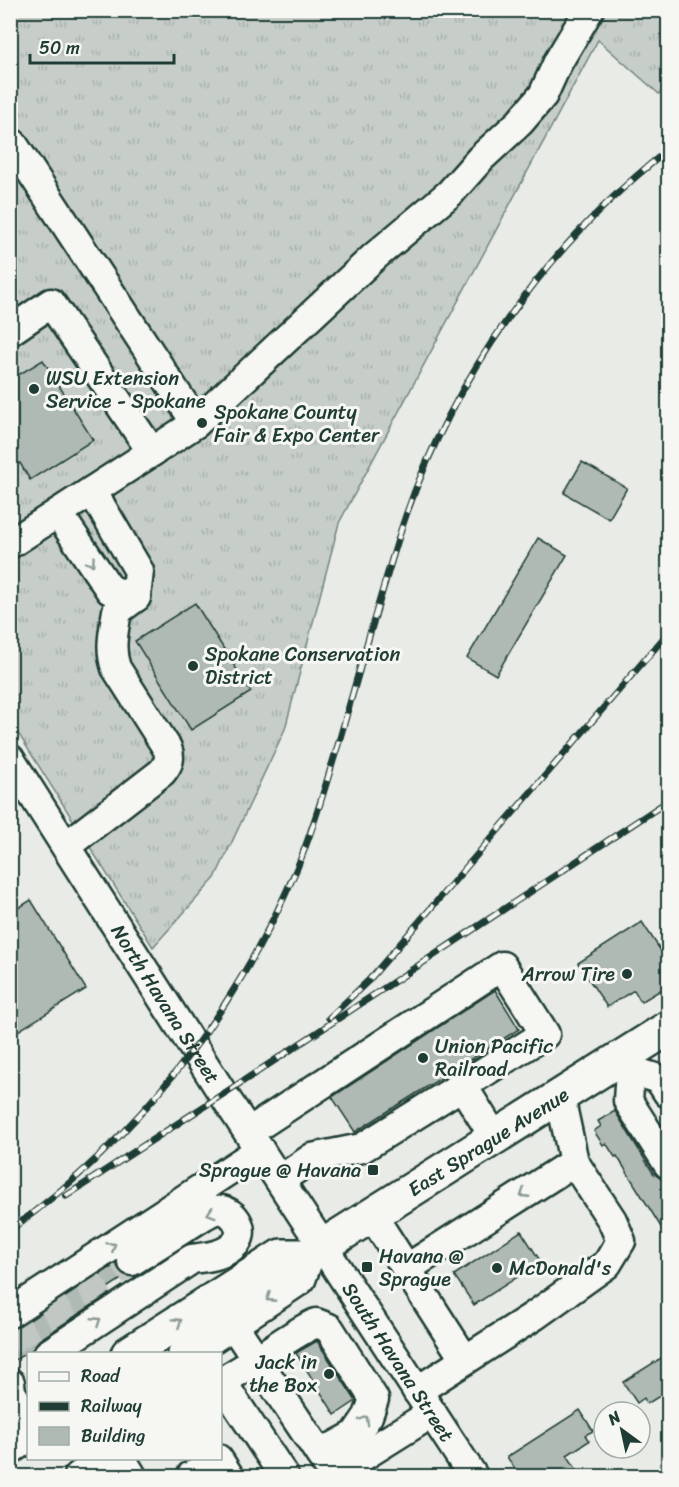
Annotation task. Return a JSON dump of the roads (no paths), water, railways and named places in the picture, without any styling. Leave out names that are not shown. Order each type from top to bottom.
[{"type":"main road","name":"East Sprague Avenue","points":[[187,1352],[299,1278],[315,1251],[560,1097],[626,1064],[669,1028]]},
{"type":"main road","points":[[130,1352],[281,1256],[315,1251]]},
{"type":"main road","points":[[10,1447],[27,1436]]},
{"type":"street","points":[[10,544],[196,423],[374,257],[450,193],[481,158],[520,122],[543,95],[558,62],[590,10]]},
{"type":"street","points":[[13,144],[196,423]]},
{"type":"street","points":[[10,331],[51,303],[152,452]]},
{"type":"street","points":[[66,846],[162,772],[170,756],[116,668],[112,656],[117,611],[136,597],[139,571],[92,491]]},
{"type":"street","points":[[58,513],[110,590],[136,597]]},
{"type":"street","name":"North Havana Street","points":[[10,759],[280,1180],[315,1251]]},
{"type":"street","points":[[10,1313],[502,966],[545,1034],[362,1148],[312,1158],[280,1180]]},
{"type":"street","points":[[669,1093],[660,1079],[626,1064],[628,1101],[669,1164]]},
{"type":"street","points":[[462,1085],[495,1138]]},
{"type":"street","points":[[329,1468],[424,1402],[465,1360],[534,1316],[607,1264],[621,1240],[612,1220],[574,1162],[560,1097]]},
{"type":"street","points":[[406,1269],[574,1162]]},
{"type":"street","points":[[50,1352],[192,1259],[211,1257],[226,1251],[237,1241],[240,1231],[237,1220],[226,1211],[215,1210],[132,1261]]},
{"type":"street","points":[[372,1215],[465,1360]]},
{"type":"street","name":"South Havana Street","points":[[315,1251],[424,1402],[473,1476]]},
{"type":"street","points":[[232,1323],[329,1468]]},
{"type":"street","points":[[222,1382],[286,1339],[316,1323],[329,1328],[374,1399],[368,1416],[329,1468]]},
{"type":"street","points":[[27,1367],[10,1382],[11,1392],[27,1418]]},
{"type":"street","points":[[222,1384],[284,1476]]},
{"type":"street","points":[[67,1460],[78,1476],[103,1460]]},
{"type":"street","points":[[122,1460],[132,1476]]},
{"type":"street","points":[[191,1476],[216,1460]]},
{"type":"street","points":[[219,1460],[229,1476]]},
{"type":"tunnel","points":[[10,1341],[132,1261]]},
{"type":"railway","points":[[10,1230],[57,1194],[141,1113],[213,1022],[244,973],[272,921],[309,838],[402,527],[447,419],[476,368],[508,319],[544,272],[582,228],[624,187],[668,150]]},
{"type":"railway","points":[[329,1018],[369,980],[668,633]]},
{"type":"railway","points":[[66,1196],[668,801]]},
{"type":"place","name":"WSU Extension Service - Spokane","points":[[34,389]]},
{"type":"place","name":"Spokane County Fair & Expo Center","points":[[202,423]]},
{"type":"place","name":"Spokane Conservation District","points":[[193,666]]},
{"type":"place","name":"Arrow Tire","points":[[627,974]]},
{"type":"place","name":"Union Pacific Railroad","points":[[423,1058]]},
{"type":"place","name":"Sprague @ Havana","points":[[373,1170]]},
{"type":"place","name":"Havana @ Sprague","points":[[367,1267]]},
{"type":"place","name":"McDonald's","points":[[497,1268]]},
{"type":"place","name":"Jack in the Box","points":[[329,1374]]}]
